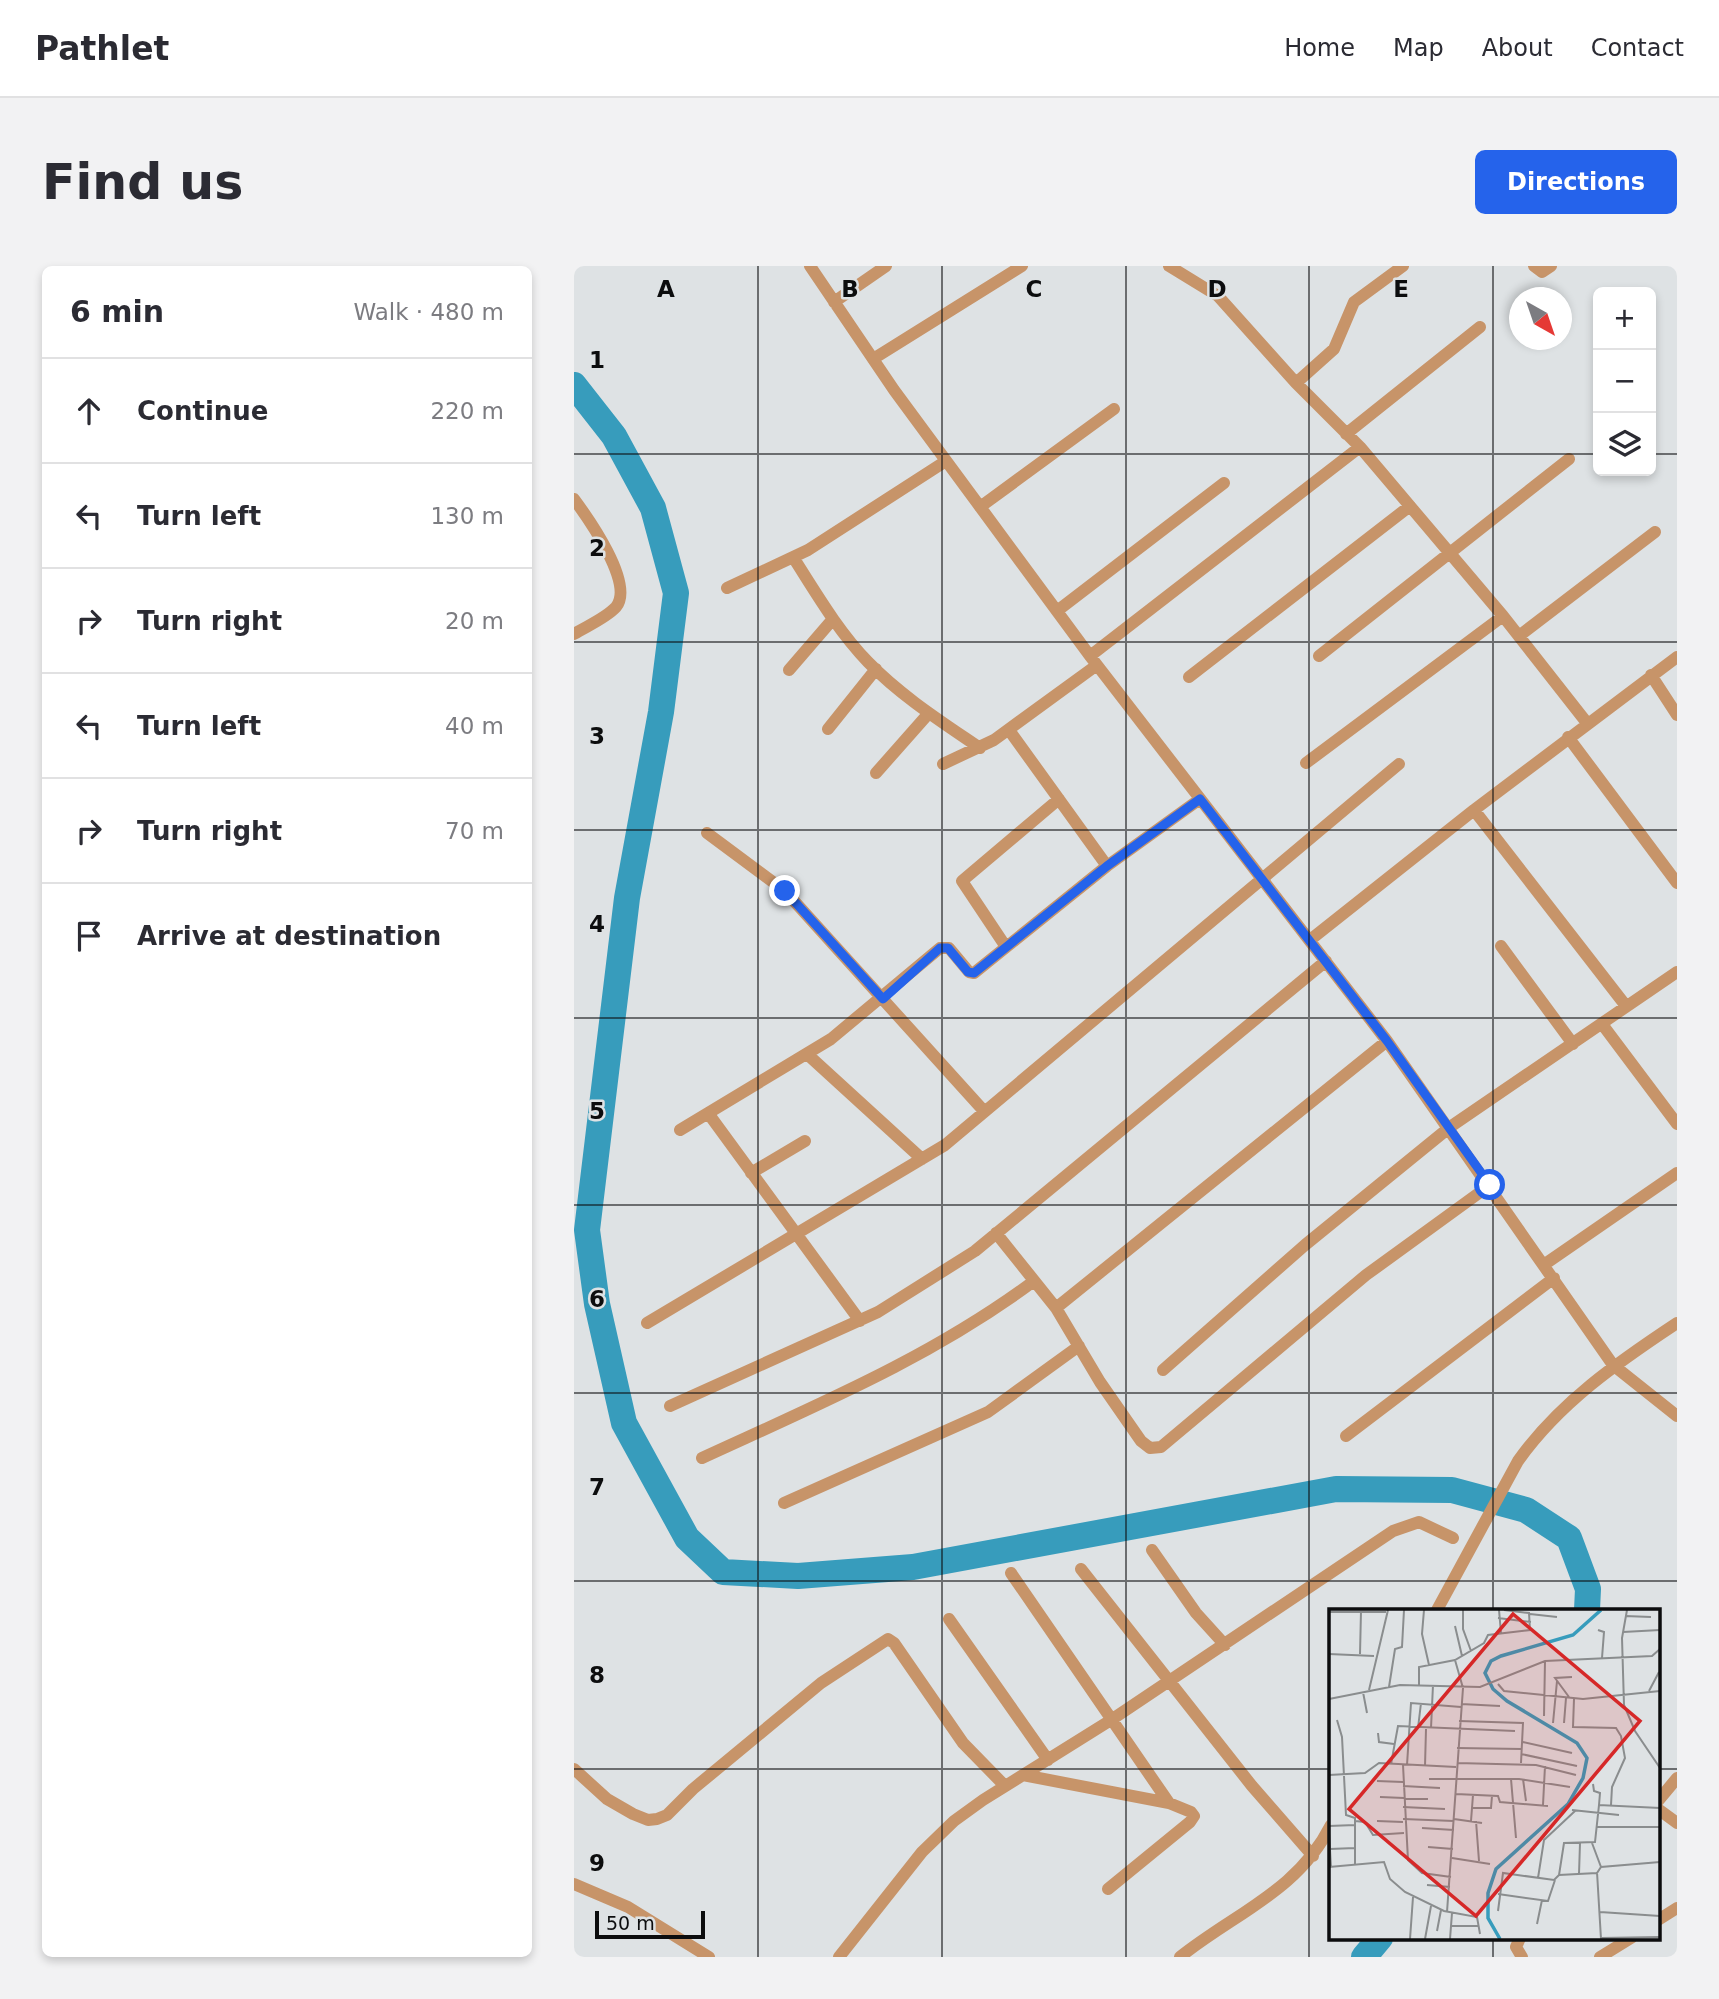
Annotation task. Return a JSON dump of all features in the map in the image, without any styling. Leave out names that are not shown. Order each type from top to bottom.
[{"type":"street","points":[[810,266],[946,461],[1093,661],[1387,1041],[1613,1365],[1677,1416]]},
{"type":"street","points":[[834,302],[886,266]]},
{"type":"street","points":[[873,359],[1022,266]]},
{"type":"street","points":[[1169,266],[1218,296],[1296,383],[1360,447],[1503,615],[1587,723]]},
{"type":"street","points":[[1296,383],[1334,349],[1354,302],[1402,266]]},
{"type":"street","points":[[1534,266],[1542,272],[1551,266]]},
{"type":"street","points":[[1346,434],[1480,327]]},
{"type":"street","points":[[980,507],[1114,409]]},
{"type":"street","points":[[943,764],[980,748],[1009,730],[1360,447]]},
{"type":"street","points":[[1319,656],[1569,459]]},
{"type":"street","points":[[727,588],[793,557],[859,519],[946,461]]},
{"type":"street","points":[[1056,611],[1224,483]]},
{"type":"street","points":[[574,499],[592,523],[617,572],[621,590],[615,608],[574,634]]},
{"type":"street","points":[[1189,677],[1410,506]]},
{"type":"street","points":[[1519,636],[1655,532]]},
{"type":"street","points":[[793,557],[833,619],[876,669],[929,713],[980,748]]},
{"type":"street","points":[[1306,763],[1503,615]]},
{"type":"street","points":[[789,670],[833,619]]},
{"type":"street","points":[[1310,940],[1474,810],[1677,657]]},
{"type":"street","points":[[828,729],[876,669]]},
{"type":"street","points":[[1651,675],[1677,715]]},
{"type":"street","points":[[876,773],[929,713]]},
{"type":"street","points":[[1009,730],[1107,866]]},
{"type":"street","points":[[1569,737],[1677,883]]},
{"type":"street","points":[[647,1322],[945,1144],[1399,764]]},
{"type":"street","points":[[1006,947],[962,881],[1059,799]]},
{"type":"street","points":[[680,1130],[807,1054],[883,999],[940,948],[948,948],[972,974],[1107,866],[1200,799]]},
{"type":"street","points":[[1474,810],[1626,1006]]},
{"type":"street","points":[[707,833],[785,891],[983,1110]]},
{"type":"street","points":[[1502,946],[1573,1044]]},
{"type":"street","points":[[670,1406],[860,1321],[918,1290],[996,1234],[1326,961]]},
{"type":"street","points":[[1163,1370],[1305,1245],[1450,1128],[1626,1006],[1675,977]]},
{"type":"street","points":[[1602,1024],[1677,1124]]},
{"type":"street","points":[[1056,1308],[1387,1041]]},
{"type":"street","points":[[807,1054],[922,1159]]},
{"type":"street","points":[[708,1113],[794,1235],[860,1321]]},
{"type":"street","points":[[751,1173],[805,1141]]},
{"type":"street","points":[[1545,1264],[1677,1173]]},
{"type":"street","points":[[996,1234],[1056,1308],[1141,1441],[1150,1448],[1161,1447],[1366,1275],[1490,1185]]},
{"type":"street","points":[[1346,1436],[1553,1278]]},
{"type":"street","points":[[702,1458],[853,1389],[936,1347],[1034,1281]]},
{"type":"street","points":[[1438,1609],[1518,1461],[1548,1424],[1613,1365],[1677,1323]]},
{"type":"street","points":[[784,1503],[988,1412],[1079,1346]]},
{"type":"street","points":[[839,1957],[937,1837],[1006,1786],[1170,1682],[1333,1569],[1406,1524],[1419,1522],[1431,1525],[1453,1538]]},
{"type":"street","points":[[1152,1550],[1196,1613],[1225,1645]]},
{"type":"street","points":[[1081,1569],[1252,1786],[1312,1856]]},
{"type":"street","points":[[1011,1573],[1170,1803]]},
{"type":"street","points":[[949,1619],[1048,1760]]},
{"type":"street","points":[[574,1769],[607,1799],[632,1814],[648,1820],[667,1815],[701,1782],[821,1683],[888,1639],[894,1643],[963,1743],[1006,1786]]},
{"type":"street","points":[[1023,1775],[1170,1803],[1194,1816],[1108,1889]]},
{"type":"street","points":[[1660,1799],[1677,1778]]},
{"type":"street","points":[[1660,1810],[1677,1823]]},
{"type":"street","points":[[1180,1957],[1283,1886],[1312,1856],[1329,1828]]},
{"type":"street","points":[[574,1884],[628,1907],[709,1957]]},
{"type":"street","points":[[1660,1919],[1677,1908]]},
{"type":"street","points":[[1519,1940],[1516,1947],[1521,1957]]},
{"type":"street","points":[[1600,1957],[1628,1940]]},
{"type":"waterway","points":[[574,385],[614,436],[653,508],[676,593],[661,712],[627,898],[587,1230],[597,1304],[624,1423],[687,1538],[723,1572],[798,1576],[913,1567],[1336,1489],[1452,1490],[1526,1510],[1569,1538],[1588,1589],[1587,1609]]},
{"type":"waterway","points":[[1364,1957],[1378,1940]]},
{"type":"route","points":[[785,891],[883,999],[940,948],[948,948],[968,972],[974,973],[1107,866],[1200,799],[1387,1041],[1490,1185]]}]
